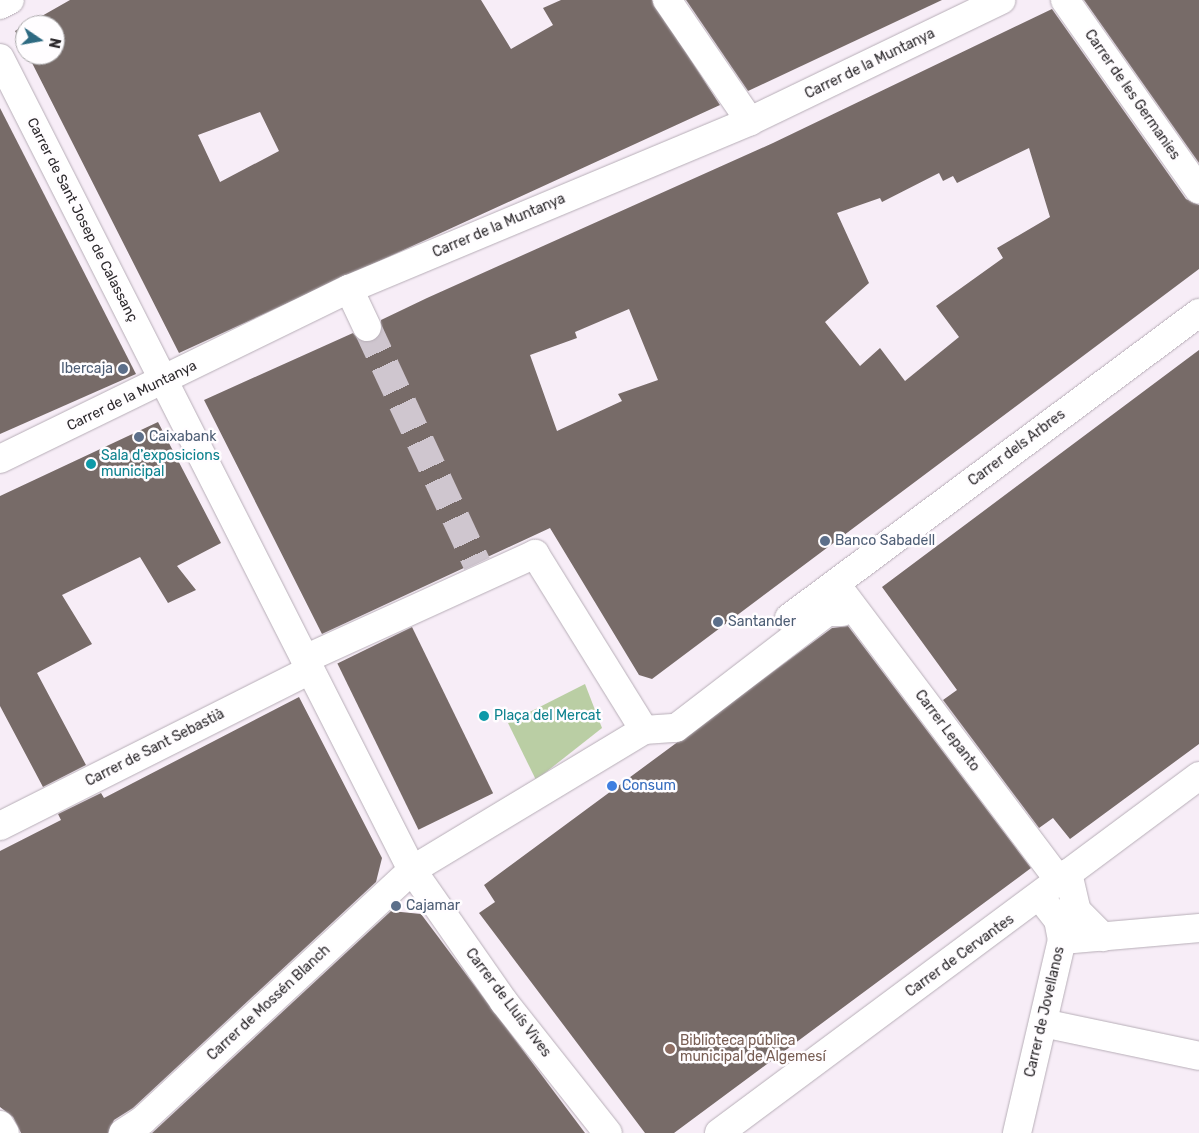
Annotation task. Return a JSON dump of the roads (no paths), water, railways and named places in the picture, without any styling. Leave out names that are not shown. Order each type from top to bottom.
[{"type":"street","points":[[0,5],[10,0]]},
{"type":"street","points":[[667,0],[750,121]]},
{"type":"street","name":"Carrer de la Muntanya","points":[[0,459],[164,382],[349,289],[750,121],[1001,0]]},
{"type":"street","name":"Carrer de les Germanies","points":[[1065,0],[1199,190]]},
{"type":"street","name":"Carrer de Sant Josep de Calassanç","points":[[0,58],[305,660]]},
{"type":"street","points":[[349,289],[367,327]]},
{"type":"street","name":"Carrer dels Arbres","points":[[681,702],[835,582],[1199,313]]},
{"type":"street","points":[[644,730],[535,554],[480,571],[305,660],[412,870],[644,730],[676,728],[827,612],[842,612]]},
{"type":"street","name":"Carrer Lepanto","points":[[835,582],[1056,883]]},
{"type":"street","name":"Carrer de Sant Sebastià","points":[[0,826],[305,660]]},
{"type":"street","name":"Carrer de Cervantes","points":[[720,1133],[1199,776]]},
{"type":"street","name":"Carrer de Lluís Vives","points":[[412,870],[504,1002],[608,1133]]},
{"type":"street","name":"Carrer de Mossén Blanch","points":[[123,1133],[143,1120],[412,870]]},
{"type":"street","points":[[1056,883],[1077,911],[1102,936]]},
{"type":"street","name":"Carrer de Jovellanos","points":[[1017,1133],[1062,940],[1058,920],[1056,883]]},
{"type":"street","points":[[461,916],[500,969],[504,1002]]},
{"type":"street","points":[[1062,940],[1199,928]]},
{"type":"street","points":[[1043,1023],[1199,1056]]},
{"type":"street","points":[[0,1125],[6,1133]]},
{"type":"tunnel","points":[[367,327],[477,564]]},
{"type":"place","name":"Ibercaja","points":[[123,369]]},
{"type":"place","name":"Caixabank","points":[[139,437]]},
{"type":"place","name":"Sala d'exposicions municipal","points":[[91,464]]},
{"type":"place","name":"Banco Sabadell","points":[[825,541]]},
{"type":"place","name":"Santander","points":[[718,622]]},
{"type":"place","name":"Plaça del Mercat","points":[[484,716]]},
{"type":"place","name":"Consum","points":[[612,786]]},
{"type":"place","name":"Cajamar","points":[[396,906]]},
{"type":"place","name":"Biblioteca pública municipal de Algemesí","points":[[670,1049]]}]
